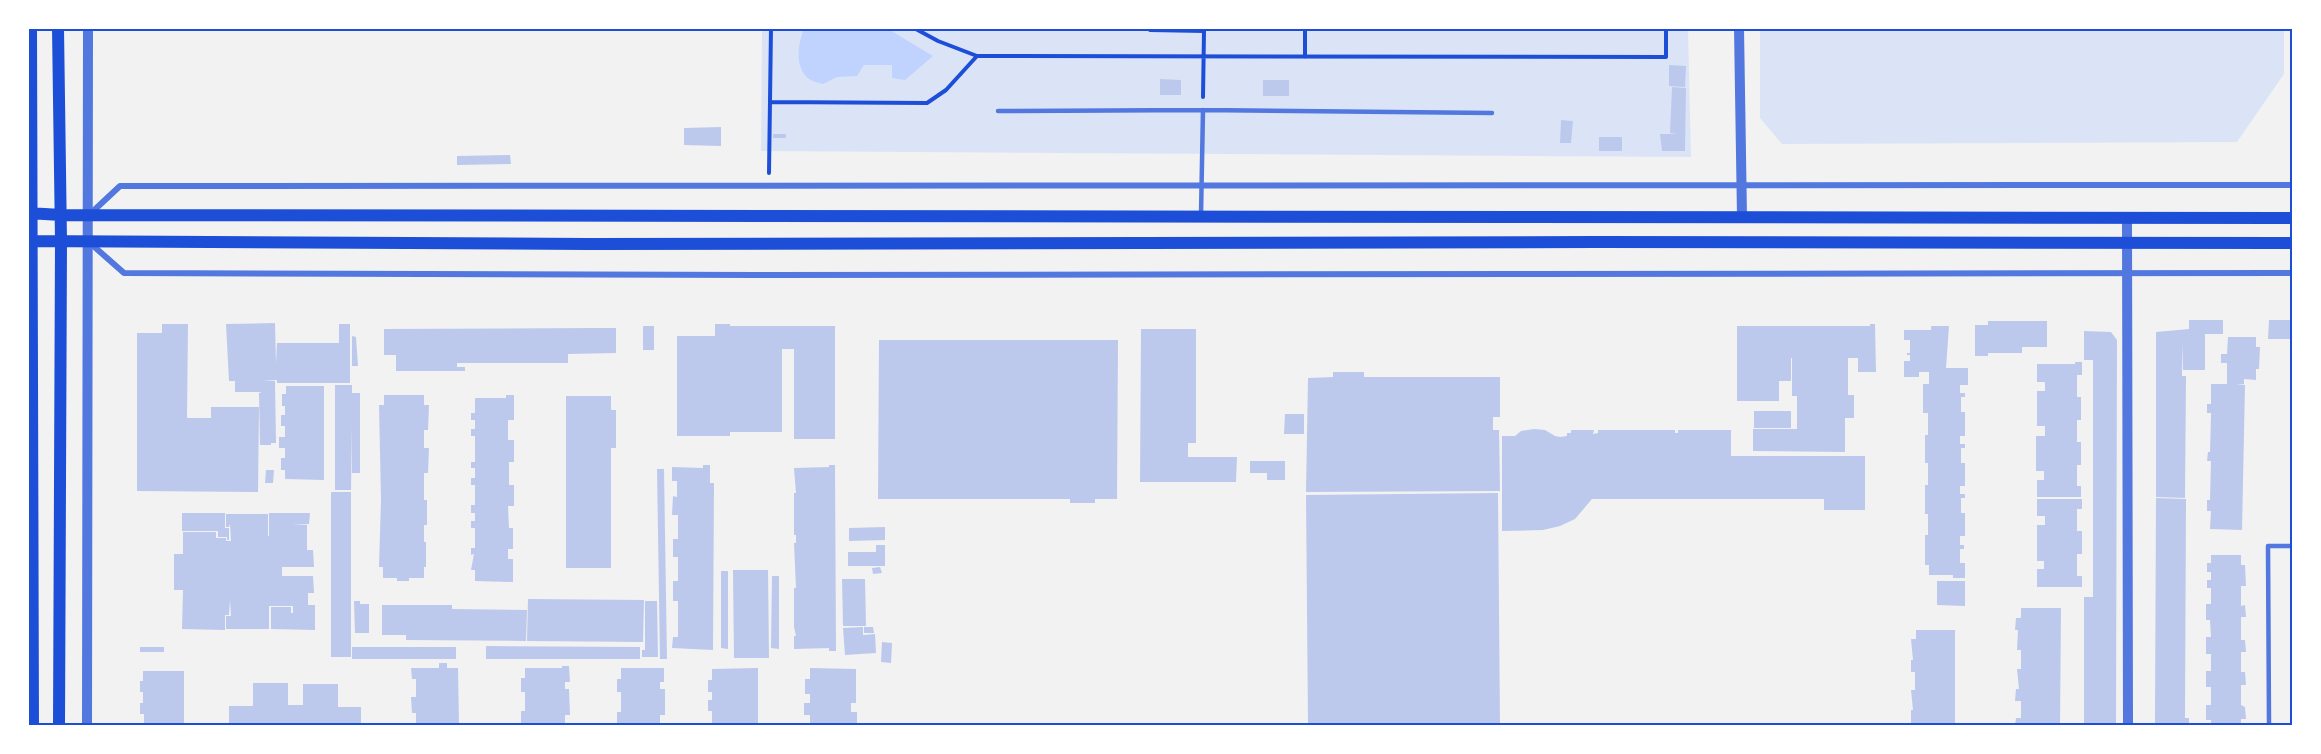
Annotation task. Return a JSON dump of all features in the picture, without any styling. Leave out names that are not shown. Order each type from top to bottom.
[{"type":"main road","points":[[31,28],[33,726]]},
{"type":"main road","points":[[58,28],[61,215],[59,726]]},
{"type":"main road","points":[[30,213],[61,215],[757,217],[1201,215],[2292,218]]},
{"type":"main road","points":[[30,241],[589,244],[2292,243]]},
{"type":"street","points":[[87,726],[88,28]]},
{"type":"street","points":[[1739,28],[1742,218]]},
{"type":"street","points":[[88,215],[120,186],[2292,185]]},
{"type":"street","points":[[2127,218],[2128,726]]},
{"type":"street","points":[[88,241],[124,273],[733,275],[2292,273]]},
{"type":"lane","points":[[1201,215],[1203,110]]},
{"type":"lane","points":[[998,111],[1203,110],[1492,113]]},
{"type":"lane","points":[[2269,726],[2268,546],[2292,546]]},
{"type":"path","points":[[768,186],[771,28]]},
{"type":"path","points":[[914,28],[938,41],[977,56],[1305,57],[1666,57],[1666,28]]},
{"type":"path","points":[[1150,28],[1150,30],[1204,31],[1203,110]]},
{"type":"path","points":[[1305,28],[1305,57]]},
{"type":"path","points":[[771,102],[927,103],[946,90],[977,56]]},
{"type":"shaded area","points":[[762,29],[1688,29],[1691,157],[761,151]]},
{"type":"shaded area","points":[[1760,29],[2284,29],[2284,74],[2237,142],[1782,144],[1760,118]]},
{"type":"water","points":[[804,28],[888,29],[933,56],[905,80],[892,78],[892,65],[864,65],[857,76],[837,77],[823,84],[809,79],[801,68],[799,48]]},
{"type":"building","points":[[1669,65],[1686,66],[1685,87],[1669,86]]},
{"type":"building","points":[[1160,79],[1181,80],[1181,95],[1160,95]]},
{"type":"building","points":[[1263,80],[1289,80],[1289,96],[1263,96]]},
{"type":"building","points":[[1672,87],[1686,88],[1685,151],[1662,151],[1660,134],[1677,134],[1670,133]]},
{"type":"building","points":[[1561,120],[1573,121],[1571,143],[1560,143]]},
{"type":"building","points":[[721,127],[721,146],[684,145],[684,128]]},
{"type":"building","points":[[773,134],[786,134],[786,138],[773,138]]},
{"type":"building","points":[[1599,137],[1622,137],[1622,151],[1599,151]]},
{"type":"building","points":[[510,155],[511,164],[457,165],[457,156]]},
{"type":"building","points":[[2189,320],[2223,320],[2223,334],[2205,334],[2205,370],[2183,370],[2182,343],[2182,376],[2186,376],[2185,498],[2156,497],[2156,332],[2189,329]]},
{"type":"building","points":[[2269,320],[2292,320],[2292,339],[2268,339]]},
{"type":"building","points":[[1988,321],[2047,321],[2047,347],[2022,347],[2022,353],[1988,353],[1988,356],[1975,356],[1975,325],[1988,325]]},
{"type":"building","points":[[275,323],[276,364],[277,343],[339,343],[339,324],[350,324],[350,383],[277,383],[277,380],[262,381],[275,381],[276,443],[260,445],[259,393],[262,392],[235,392],[235,381],[229,381],[226,324]]},
{"type":"building","points":[[162,324],[188,324],[187,418],[211,418],[211,407],[259,407],[258,492],[137,491],[137,333],[162,333]]},
{"type":"building","points":[[715,324],[835,326],[835,439],[794,439],[794,349],[782,349],[782,432],[730,432],[730,436],[677,436],[677,336],[715,336]]},
{"type":"building","points":[[1870,324],[1875,324],[1876,372],[1858,372],[1858,358],[1848,358],[1848,395],[1854,395],[1854,418],[1845,418],[1845,452],[1753,451],[1753,429],[1797,429],[1797,396],[1792,396],[1791,358],[1791,381],[1779,381],[1779,401],[1737,401],[1737,326],[1870,326]]},
{"type":"building","points":[[643,326],[654,326],[654,350],[643,350]]},
{"type":"building","points":[[1931,326],[1949,326],[1946,368],[1968,368],[1968,385],[1960,385],[1960,393],[1965,393],[1965,397],[1961,397],[1961,412],[1965,412],[1965,436],[1960,436],[1960,444],[1965,444],[1965,448],[1961,448],[1961,463],[1965,463],[1965,486],[1960,486],[1960,494],[1965,494],[1965,498],[1961,498],[1961,513],[1965,513],[1965,536],[1960,536],[1960,545],[1964,545],[1964,549],[1960,549],[1960,563],[1965,563],[1965,578],[1953,578],[1953,575],[1929,575],[1929,565],[1925,565],[1928,514],[1925,514],[1925,485],[1928,485],[1928,463],[1925,463],[1925,435],[1928,435],[1928,413],[1923,413],[1923,384],[1929,384],[1929,372],[1919,372],[1919,377],[1904,377],[1904,361],[1910,361],[1910,355],[1907,353],[1910,353],[1910,340],[1904,340],[1904,330],[1931,330]]},
{"type":"building","points":[[616,328],[616,353],[568,354],[568,363],[457,363],[457,367],[465,367],[465,371],[396,371],[396,355],[384,355],[384,329]]},
{"type":"building","points":[[1141,329],[1196,329],[1196,443],[1188,443],[1188,457],[1237,457],[1236,482],[1140,482]]},
{"type":"building","points":[[2084,331],[2111,332],[2117,340],[2116,726],[2084,726],[2084,597],[2093,597],[2093,360],[2084,360]]},
{"type":"building","points":[[352,336],[356,337],[358,366],[352,366]]},
{"type":"building","points":[[2228,337],[2256,337],[2256,347],[2260,347],[2256,380],[2244,379],[2244,384],[2236,384],[2245,385],[2242,530],[2210,529],[2211,511],[2207,511],[2207,500],[2210,500],[2211,461],[2207,461],[2208,452],[2210,452],[2211,413],[2207,413],[2207,404],[2211,404],[2211,384],[2227,384],[2227,363],[2221,363],[2221,354],[2227,354]]},
{"type":"building","points":[[879,340],[1118,340],[1117,499],[1095,499],[1095,503],[1070,503],[1070,499],[878,499]]},
{"type":"building","points":[[2075,362],[2082,362],[2082,375],[2077,375],[2077,397],[2081,397],[2081,420],[2077,420],[2077,442],[2081,442],[2081,465],[2077,465],[2077,486],[2081,486],[2081,497],[2037,497],[2037,480],[2044,480],[2044,471],[2036,471],[2036,436],[2045,436],[2045,426],[2037,426],[2037,391],[2045,391],[2045,382],[2037,382],[2037,364],[2075,364]]},
{"type":"building","points":[[1333,372],[1364,372],[1364,377],[1500,377],[1500,417],[1493,417],[1493,430],[1499,430],[1500,491],[1306,492],[1308,378],[1333,377]]},
{"type":"building","points":[[335,385],[352,385],[352,393],[360,393],[360,473],[352,473],[352,425],[351,490],[335,490]]},
{"type":"building","points":[[286,386],[324,386],[324,480],[285,479],[285,470],[281,470],[281,458],[285,458],[285,448],[279,448],[279,437],[285,437],[285,426],[281,426],[281,415],[285,415],[282,394],[286,394]]},
{"type":"building","points":[[384,395],[424,395],[424,405],[429,405],[428,430],[424,430],[424,448],[429,448],[428,473],[424,473],[424,500],[427,500],[427,525],[424,525],[426,567],[424,567],[424,578],[409,578],[409,581],[383,578],[383,567],[379,567],[381,500],[379,405],[384,405]]},
{"type":"building","points":[[506,395],[514,395],[514,420],[508,420],[508,440],[514,440],[514,462],[509,462],[509,485],[514,485],[514,506],[508,506],[509,528],[513,528],[513,549],[508,549],[508,559],[513,559],[513,582],[475,581],[475,570],[471,570],[474,554],[471,555],[471,548],[475,548],[475,528],[471,528],[471,521],[475,521],[475,513],[471,513],[471,505],[475,505],[475,485],[471,485],[471,478],[475,478],[475,468],[471,468],[471,462],[475,462],[475,436],[471,436],[471,429],[475,429],[475,420],[471,420],[471,413],[475,413],[475,398],[506,398]]},
{"type":"building","points":[[566,396],[611,396],[611,410],[616,410],[616,448],[611,448],[611,568],[566,568]]},
{"type":"building","points":[[1754,411],[1791,411],[1791,428],[1754,428]]},
{"type":"building","points":[[1285,414],[1304,414],[1304,434],[1284,434]]},
{"type":"building","points":[[1545,430],[1560,437],[1567,436],[1571,430],[1594,430],[1593,434],[1598,433],[1598,430],[1675,430],[1675,433],[1678,433],[1678,430],[1731,430],[1731,456],[1865,456],[1865,510],[1824,510],[1824,499],[1592,499],[1575,519],[1560,526],[1543,530],[1502,531],[1502,436],[1515,436],[1521,431]]},
{"type":"building","points":[[1250,461],[1285,461],[1285,480],[1267,480],[1267,473],[1250,473]]},
{"type":"building","points":[[703,465],[710,465],[710,483],[714,483],[713,650],[672,648],[673,637],[678,637],[678,601],[673,601],[673,581],[678,581],[678,557],[673,557],[673,539],[678,539],[678,515],[672,515],[673,496],[677,497],[677,481],[672,481],[672,467],[703,468]]},
{"type":"building","points":[[829,465],[835,465],[836,651],[829,651],[829,648],[794,649],[794,636],[796,636],[794,588],[796,588],[794,543],[796,543],[796,535],[794,535],[794,493],[796,493],[794,468],[829,467]]},
{"type":"building","points":[[657,469],[664,469],[667,659],[660,659]]},
{"type":"building","points":[[266,470],[274,470],[273,483],[265,483]]},
{"type":"building","points":[[331,492],[351,492],[351,657],[331,657]]},
{"type":"building","points":[[1498,493],[1500,726],[1308,726],[1306,495]]},
{"type":"building","points":[[2156,498],[2186,499],[2185,718],[2155,718]]},
{"type":"building","points":[[2037,499],[2082,499],[2082,509],[2077,509],[2077,531],[2082,531],[2082,554],[2077,554],[2077,576],[2082,576],[2082,587],[2037,587],[2037,569],[2044,569],[2044,561],[2037,561],[2037,525],[2045,525],[2045,516],[2037,516]]},
{"type":"building","points":[[182,513],[225,513],[225,528],[229,528],[229,540],[227,537],[218,537],[218,531],[182,531]]},
{"type":"building","points":[[269,513],[310,513],[309,524],[292,525],[307,525],[307,550],[313,550],[314,567],[282,567],[282,576],[313,576],[314,593],[308,593],[308,605],[315,605],[315,630],[271,629],[271,607],[291,607],[291,613],[293,613],[293,606],[269,606],[269,629],[226,629],[226,616],[231,616],[230,600],[229,615],[225,615],[225,630],[182,629],[183,590],[174,590],[174,554],[183,554],[183,532],[216,532],[216,538],[226,538],[226,541],[231,541],[230,524],[226,527],[226,514],[268,514],[269,536]]},
{"type":"building","points":[[885,527],[885,540],[849,541],[849,528]]},
{"type":"building","points":[[876,545],[885,545],[885,566],[848,566],[848,552],[876,552]]},
{"type":"building","points":[[2211,555],[2241,555],[2241,565],[2245,565],[2246,586],[2241,586],[2241,606],[2245,605],[2246,617],[2241,617],[2241,640],[2245,640],[2246,652],[2241,652],[2241,672],[2245,672],[2246,685],[2241,685],[2241,705],[2245,707],[2246,719],[2241,719],[2241,726],[2211,726],[2211,720],[2206,720],[2206,705],[2211,705],[2211,687],[2206,687],[2206,671],[2211,671],[2211,654],[2206,654],[2206,637],[2211,637],[2210,620],[2206,620],[2206,604],[2211,604],[2211,588],[2207,588],[2207,580],[2211,580],[2211,572],[2207,572],[2207,563],[2211,563]]},
{"type":"building","points":[[880,567],[882,573],[873,574],[872,568]]},
{"type":"building","points":[[733,570],[768,570],[769,658],[734,658]]},
{"type":"building","points":[[721,571],[728,571],[728,649],[721,648]]},
{"type":"building","points":[[772,576],[779,576],[779,649],[771,648]]},
{"type":"building","points":[[842,579],[865,579],[866,626],[843,626]]},
{"type":"building","points":[[1937,581],[1965,581],[1965,606],[1937,605]]},
{"type":"building","points":[[528,599],[644,600],[643,642],[527,641]]},
{"type":"building","points":[[354,601],[369,604],[369,633],[355,633]]},
{"type":"building","points":[[645,601],[657,601],[658,657],[642,657],[642,650],[645,650]]},
{"type":"building","points":[[382,605],[452,605],[452,609],[527,610],[526,641],[406,640],[406,635],[382,635]]},
{"type":"building","points":[[2021,608],[2061,608],[2060,726],[2015,726],[2016,718],[2021,718],[2021,701],[2015,701],[2016,689],[2019,689],[2017,669],[2021,669],[2021,650],[2017,650],[2018,630],[2015,630],[2016,618],[2021,618]]},
{"type":"building","points":[[863,627],[863,635],[875,634],[876,653],[845,655],[843,628]]},
{"type":"building","points":[[864,627],[873,627],[874,633],[864,633]]},
{"type":"building","points":[[1916,630],[1955,630],[1955,726],[1915,726],[1915,723],[1911,723],[1911,710],[1913,710],[1911,690],[1915,690],[1915,672],[1911,672],[1911,660],[1913,660],[1911,639],[1916,639]]},
{"type":"building","points":[[882,642],[892,643],[891,663],[881,662]]},
{"type":"building","points":[[486,646],[640,647],[640,659],[486,659]]},
{"type":"building","points":[[140,647],[164,647],[164,652],[140,652]]},
{"type":"building","points":[[352,647],[456,647],[456,659],[352,659]]},
{"type":"building","points":[[439,663],[447,663],[447,668],[458,668],[459,726],[416,726],[416,713],[412,713],[411,697],[416,697],[416,679],[412,679],[411,668],[439,668]]},
{"type":"building","points":[[562,666],[569,666],[570,682],[565,682],[565,689],[569,689],[570,715],[565,715],[565,723],[569,723],[569,726],[521,725],[521,711],[525,711],[525,692],[521,692],[521,678],[525,678],[525,668],[562,668]]},
{"type":"building","points":[[621,668],[664,668],[664,682],[660,682],[660,689],[665,689],[665,715],[660,715],[660,723],[665,723],[665,726],[617,725],[617,712],[621,712],[621,692],[617,692],[617,679],[621,679]]},
{"type":"building","points":[[758,668],[758,726],[708,726],[708,723],[712,723],[712,711],[708,711],[708,700],[712,700],[712,692],[708,692],[708,680],[712,680],[712,669]]},
{"type":"building","points":[[810,668],[856,669],[856,703],[851,703],[851,712],[857,712],[857,726],[810,726],[810,715],[804,715],[804,703],[810,703],[810,694],[805,694],[805,679],[810,679]]},
{"type":"building","points":[[143,671],[184,671],[184,726],[144,726],[144,714],[140,714],[143,692],[140,692],[140,681],[143,681]]},
{"type":"building","points":[[253,683],[288,683],[288,705],[303,705],[303,684],[338,684],[338,707],[361,707],[361,726],[229,726],[229,706],[253,706]]},
{"type":"building","points":[[2155,718],[2189,718],[2189,726],[2155,726]]}]
